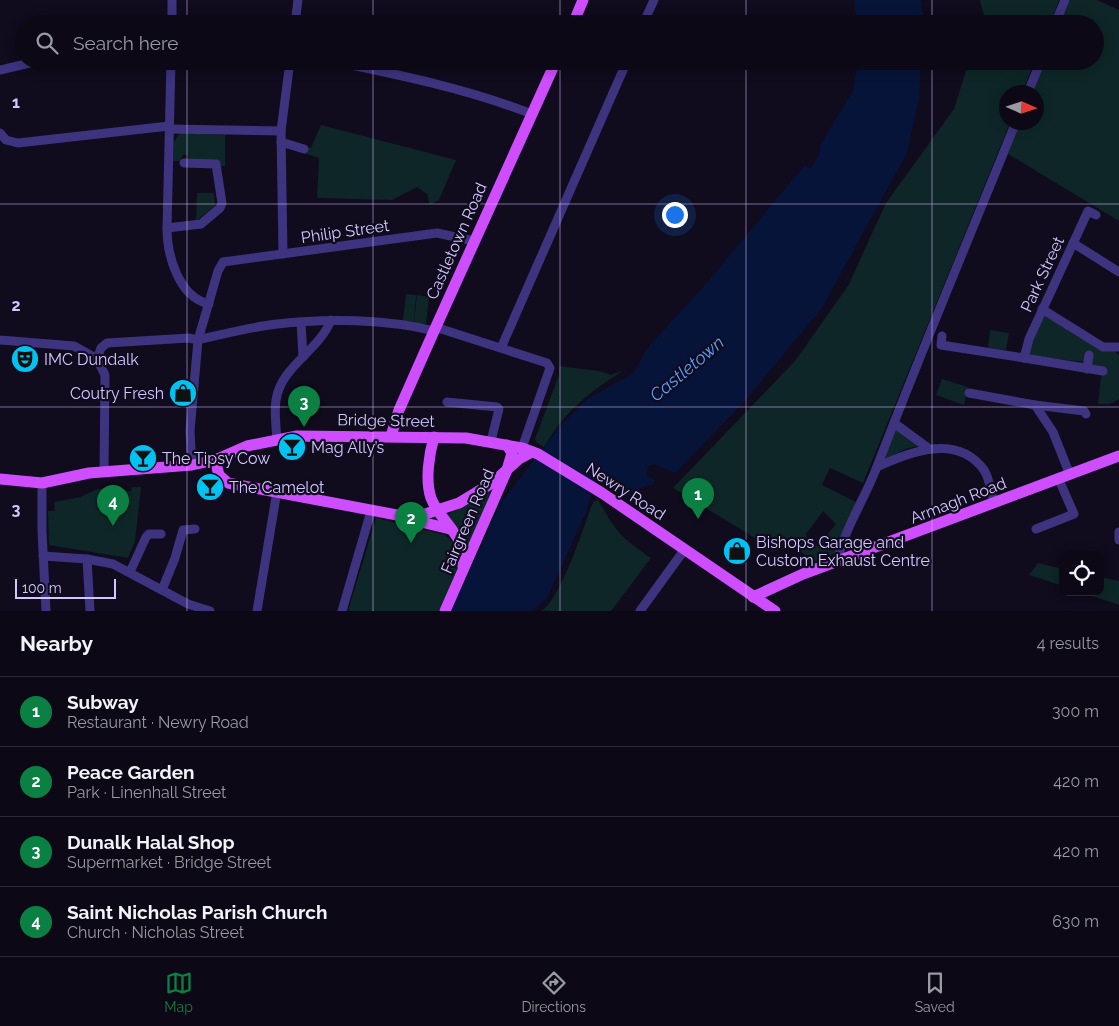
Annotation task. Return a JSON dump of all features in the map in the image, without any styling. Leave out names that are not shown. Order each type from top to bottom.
[{"type":"main road","points":[[577,15],[583,0]]},
{"type":"main road","name":"Castletown Road","points":[[391,436],[399,410],[434,329],[552,70]]},
{"type":"main road","name":"Bridge Street","points":[[0,479],[42,483],[104,472],[192,465],[215,460],[247,446],[277,439],[308,436],[466,438],[491,441],[531,451]]},
{"type":"main road","points":[[434,437],[430,450],[429,488],[432,500],[450,529],[458,537],[462,546],[464,561],[461,575]]},
{"type":"main road","name":"Fairgreen Road","points":[[445,611],[507,470],[512,452],[506,445]]},
{"type":"main road","points":[[413,518],[459,503],[476,493],[531,451]]},
{"type":"main road","name":"Newry Road","points":[[531,451],[602,493],[775,611]]},
{"type":"main road","name":"Armagh Road","points":[[753,597],[763,591],[838,562],[1119,456]]},
{"type":"main road","points":[[215,460],[219,475],[228,483],[413,518],[421,522],[450,529]]},
{"type":"street","points":[[172,0],[172,15]]},
{"type":"street","points":[[296,15],[298,0]]},
{"type":"street","points":[[647,15],[654,0]]},
{"type":"street","points":[[1059,15],[1065,0]]},
{"type":"street","points":[[0,70],[15,66]]},
{"type":"street","points":[[171,70],[169,254],[178,276],[193,294],[209,304],[198,340],[190,431],[192,465]]},
{"type":"street","points":[[282,254],[281,130],[289,70]]},
{"type":"street","points":[[378,70],[474,94],[532,114]]},
{"type":"street","points":[[501,348],[622,70]]},
{"type":"street","points":[[1031,85],[1037,70]]},
{"type":"street","points":[[0,133],[6,140],[18,143],[169,128],[281,130]]},
{"type":"street","points":[[838,562],[847,532],[877,467],[1013,130]]},
{"type":"street","points":[[282,142],[304,149]]},
{"type":"street","points":[[168,228],[201,224],[218,212],[222,203],[216,164],[184,163]]},
{"type":"street","name":"Park Street","points":[[1024,358],[1029,339],[1042,309],[1088,211],[1096,215]]},
{"type":"street","name":"Philip Street","points":[[209,304],[221,266],[227,261],[437,233],[474,241]]},
{"type":"street","points":[[1073,243],[1119,272]]},
{"type":"street","points":[[1042,309],[1104,347],[1119,348]]},
{"type":"street","points":[[97,359],[101,348],[107,343],[189,338],[198,340],[276,324],[331,320],[434,329],[501,348],[547,364],[550,368],[531,451]]},
{"type":"street","points":[[277,439],[276,400],[283,379],[316,345],[331,320]]},
{"type":"street","points":[[301,322],[303,357]]},
{"type":"street","points":[[942,336],[941,345],[1102,371]]},
{"type":"street","points":[[0,340],[29,344],[60,343],[74,346],[97,359],[105,374],[104,472]]},
{"type":"street","points":[[89,353],[98,366],[105,385]]},
{"type":"street","points":[[1087,369],[1089,355]]},
{"type":"street","points":[[972,405],[972,394],[1035,405],[1084,410],[1086,414]]},
{"type":"street","points":[[447,402],[499,409],[491,441]]},
{"type":"street","points":[[1035,405],[1053,432],[1070,475]]},
{"type":"street","points":[[894,423],[928,448]]},
{"type":"street","points":[[877,467],[904,454],[928,448],[964,454],[980,466],[988,478],[994,503]]},
{"type":"street","points":[[1036,529],[1074,514],[1059,480]]},
{"type":"street","points":[[42,483],[46,611]]},
{"type":"street","points":[[256,611],[277,491]]},
{"type":"street","points":[[342,611],[371,511]]},
{"type":"street","points":[[162,590],[175,558],[183,530],[195,529]]},
{"type":"street","points":[[1119,532],[1119,540]]},
{"type":"street","points":[[130,572],[146,537],[149,534],[160,534]]},
{"type":"street","points":[[640,611],[685,549]]},
{"type":"street","points":[[43,556],[87,559],[112,564],[188,604],[210,611]]},
{"type":"street","points":[[87,559],[90,611]]},
{"type":"green space","points":[[980,0],[1059,0],[1053,15],[984,15]]},
{"type":"green space","points":[[1070,0],[1097,0],[1119,10],[1119,221],[1008,154],[1017,130],[1044,130],[1044,85],[1035,85],[1041,70],[1104,70],[1104,15],[1064,15]]},
{"type":"green space","points":[[966,70],[1031,70],[1025,85],[999,85],[999,130],[1007,130],[863,483],[830,468],[822,485],[856,502],[835,553],[818,562],[794,548],[772,551],[765,544],[673,488],[795,361],[848,286],[886,203],[954,109]],"holes":[[[823,511],[836,524],[818,546],[808,544],[806,534]]]},
{"type":"green space","points":[[321,125],[456,160],[439,200],[430,205],[427,194],[417,187],[392,200],[317,198],[319,158],[304,153],[305,146],[311,148]]},
{"type":"green space","points":[[180,133],[225,135],[225,166],[221,166],[219,161],[189,160],[188,155],[183,155],[180,161],[173,161],[174,142]]},
{"type":"green space","points":[[197,193],[214,193],[215,206],[196,221]]},
{"type":"green space","points":[[406,294],[416,295],[414,322],[403,321]]},
{"type":"green space","points":[[417,295],[429,297],[426,324],[414,323]]},
{"type":"green space","points":[[1045,315],[1103,350],[1115,351],[1119,356],[1119,399],[1110,404],[1098,404],[1102,368],[1084,362],[1031,356],[1028,353],[1028,349]]},
{"type":"green space","points":[[990,330],[1009,333],[1006,350],[988,348]]},
{"type":"green space","points":[[559,366],[599,371],[611,375],[624,370],[579,403],[561,422],[544,447],[537,443],[535,439],[559,375]]},
{"type":"green space","points":[[942,379],[968,387],[964,405],[936,395]]},
{"type":"green space","points":[[898,429],[918,446],[908,448],[884,459],[894,430]]},
{"type":"green space","points":[[132,487],[141,487],[135,541],[128,558],[49,545],[48,511],[55,511],[54,502],[80,497],[98,489],[116,489],[116,492],[131,491]]},
{"type":"green space","points":[[489,491],[490,494],[467,556],[447,515]]},
{"type":"green space","points":[[598,500],[620,533],[651,558],[611,611],[541,611],[548,605],[563,580],[591,507],[594,501]]},
{"type":"green space","points":[[376,518],[445,535],[455,545],[459,564],[439,611],[348,611]]},
{"type":"green space","points":[[1038,563],[1059,568],[1059,585],[1029,575]]},
{"type":"green space","points":[[1104,578],[1119,581],[1119,605],[1093,596],[1104,596]]},
{"type":"water","points":[[854,0],[921,0],[923,15],[856,15]]},
{"type":"water","name":"Castletown","points":[[856,70],[921,70],[919,98],[907,153],[822,308],[744,402],[675,473],[654,464],[648,466],[647,475],[654,479],[654,484],[640,488],[638,493],[627,497],[599,481],[593,487],[587,510],[547,598],[531,611],[451,611],[501,503],[560,426],[586,400],[633,373],[650,345],[705,285],[804,166],[811,168],[820,153],[820,145],[853,91]]},
{"type":"place","name":"IMC Dundalk","points":[[25,359]]},
{"type":"place","name":"Coutry Fresh","points":[[183,393]]},
{"type":"place","name":"Dunalk Halal Shop","points":[[304,427]]},
{"type":"place","name":"Mag Ally’s","points":[[292,447]]},
{"type":"place","name":"The Tipsy Cow","points":[[143,458]]},
{"type":"place","name":"The Camelot","points":[[210,487]]},
{"type":"place","name":"Subway","points":[[698,519]]},
{"type":"place","name":"Saint Nicholas Parish Church","points":[[113,526]]},
{"type":"place","name":"Peace Garden","points":[[411,543]]},
{"type":"place","name":"Bishops Garage and Custom Exhaust Centre","points":[[737,551]]}]
